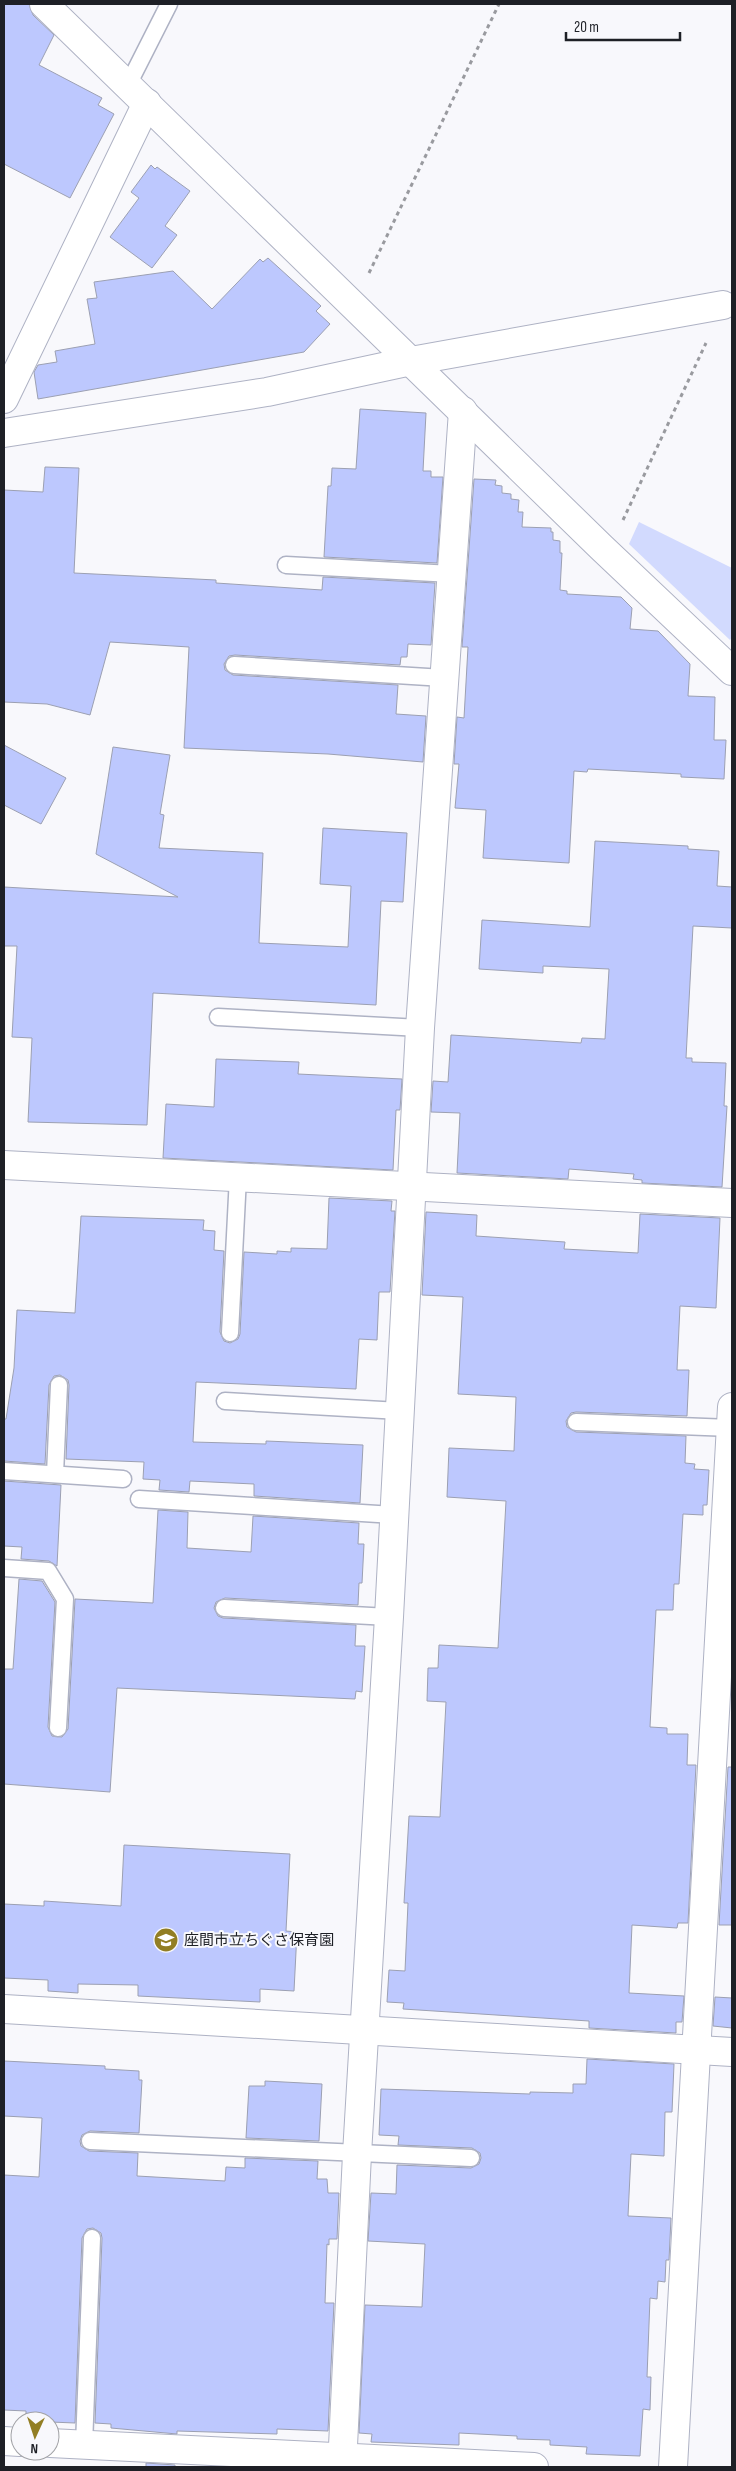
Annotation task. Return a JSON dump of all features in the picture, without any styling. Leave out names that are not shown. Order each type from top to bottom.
[{"type":"street","points":[[44,4],[601,547],[732,671]]},
{"type":"street","points":[[4,398],[147,104]]},
{"type":"street","points":[[4,433],[267,392],[411,361],[723,305]]},
{"type":"street","points":[[342,2462],[356,2154],[389,1617],[420,1028],[463,411]]},
{"type":"street","points":[[4,1165],[732,1203]]},
{"type":"street","points":[[673,2467],[696,2051],[725,1673],[731,1428]]},
{"type":"street","points":[[4,2008],[732,2052]]},
{"type":"street","points":[[60,2444],[342,2462],[534,2467]]},
{"type":"lane","points":[[128,85],[169,4]]},
{"type":"lane","points":[[286,566],[452,574]]},
{"type":"lane","points":[[234,665],[444,678]]},
{"type":"lane","points":[[218,1017],[420,1028]]},
{"type":"lane","points":[[230,1333],[238,1177]]},
{"type":"lane","points":[[55,1474],[59,1385]]},
{"type":"lane","points":[[225,1401],[400,1411]]},
{"type":"lane","points":[[576,1422],[731,1428]]},
{"type":"lane","points":[[4,1471],[123,1479]]},
{"type":"lane","points":[[139,1499],[394,1515]]},
{"type":"lane","points":[[4,1568],[48,1571],[65,1599],[58,1728]]},
{"type":"lane","points":[[224,1608],[389,1617]]},
{"type":"lane","points":[[90,2141],[470,2158]]},
{"type":"lane","points":[[84,2445],[92,2238]]},
{"type":"path","points":[[354,305],[499,4]]},
{"type":"path","points":[[601,547],[614,539],[723,305]]},
{"type":"shaded area","points":[[639,522],[732,568],[732,637],[730,640],[629,544]]},
{"type":"building","points":[[4,4],[29,4],[33,15],[54,35],[39,65],[102,98],[98,105],[114,114],[70,198],[4,164]]},
{"type":"building","points":[[151,165],[155,169],[157,167],[190,191],[165,226],[177,235],[152,268],[110,237],[139,198],[131,192]]},
{"type":"building","points":[[268,258],[321,306],[316,311],[330,324],[304,352],[38,399],[34,372],[38,365],[57,362],[55,351],[95,344],[87,299],[97,298],[94,282],[173,271],[212,309],[260,259],[263,262]]},
{"type":"building","points":[[360,409],[426,413],[423,471],[431,471],[431,477],[443,477],[437,563],[324,557],[328,486],[331,486],[332,468],[356,469]]},
{"type":"building","points":[[45,467],[79,468],[74,573],[216,580],[216,583],[322,590],[323,577],[435,583],[431,645],[408,644],[407,657],[401,657],[400,665],[235,655],[229,656],[224,664],[225,670],[233,675],[398,685],[396,714],[426,716],[423,762],[328,754],[184,748],[189,647],[110,642],[90,715],[47,704],[4,702],[4,490],[43,492]]},
{"type":"building","points":[[474,479],[496,480],[495,485],[502,486],[502,493],[511,494],[511,499],[519,500],[518,512],[523,512],[522,527],[551,528],[553,540],[560,541],[560,553],[562,553],[560,590],[567,591],[567,594],[621,597],[632,608],[630,629],[658,631],[690,664],[688,696],[715,697],[714,740],[726,740],[724,779],[681,777],[681,774],[588,769],[587,772],[574,771],[569,863],[483,858],[486,810],[455,808],[459,764],[454,764],[457,717],[464,718],[468,647],[462,647]]},
{"type":"building","points":[[4,745],[66,778],[41,824],[4,805]]},
{"type":"building","points":[[113,747],[170,755],[160,814],[164,815],[159,848],[263,853],[259,943],[348,947],[351,886],[320,884],[323,828],[407,833],[403,902],[381,901],[376,1005],[153,993],[147,1125],[28,1122],[32,1038],[12,1037],[17,946],[4,946],[4,887],[178,897],[96,854]]},
{"type":"building","points":[[595,841],[688,846],[688,849],[719,851],[717,886],[732,887],[732,928],[693,926],[686,1058],[692,1058],[692,1062],[726,1063],[724,1106],[727,1106],[722,1187],[642,1183],[642,1180],[633,1179],[634,1174],[569,1169],[568,1179],[457,1173],[460,1113],[431,1112],[433,1081],[448,1082],[451,1035],[581,1043],[582,1038],[605,1039],[609,969],[543,966],[543,973],[479,969],[482,920],[590,927]]},
{"type":"building","points":[[216,1059],[299,1062],[298,1074],[402,1079],[400,1110],[396,1110],[393,1170],[163,1158],[166,1104],[214,1107]]},
{"type":"building","points":[[329,1198],[392,1201],[391,1211],[395,1211],[390,1292],[379,1292],[377,1340],[359,1339],[356,1389],[196,1382],[193,1442],[266,1444],[266,1441],[363,1445],[360,1503],[254,1496],[254,1484],[190,1481],[189,1492],[159,1490],[160,1480],[143,1479],[144,1462],[66,1459],[69,1385],[68,1380],[60,1375],[54,1376],[49,1385],[45,1464],[4,1461],[4,1419],[6,1419],[14,1368],[17,1310],[75,1313],[81,1216],[204,1220],[203,1230],[215,1231],[214,1250],[224,1251],[220,1332],[224,1341],[230,1343],[238,1339],[240,1334],[244,1252],[277,1254],[277,1251],[291,1252],[291,1248],[327,1249]]},
{"type":"building","points":[[426,1212],[477,1215],[476,1236],[565,1242],[564,1249],[638,1253],[640,1214],[720,1218],[716,1308],[680,1306],[677,1370],[689,1370],[687,1416],[576,1412],[571,1413],[566,1421],[567,1427],[576,1432],[686,1436],[685,1463],[695,1464],[694,1469],[709,1470],[707,1505],[703,1505],[703,1515],[683,1514],[679,1584],[674,1584],[673,1610],[656,1610],[650,1727],[667,1728],[667,1734],[688,1734],[687,1765],[696,1765],[688,1923],[678,1923],[677,1928],[632,1925],[629,1993],[684,1996],[682,2022],[676,2022],[676,2033],[589,2028],[589,2021],[403,2009],[404,2003],[387,2002],[389,1970],[405,1971],[408,1903],[404,1903],[409,1816],[440,1817],[446,1702],[427,1701],[428,1668],[438,1668],[439,1645],[498,1648],[506,1501],[447,1497],[449,1448],[514,1451],[516,1397],[458,1394],[463,1297],[422,1295]]},
{"type":"building","points":[[4,1481],[61,1485],[57,1566],[49,1561],[21,1559],[22,1547],[4,1546]]},
{"type":"building","points":[[158,1510],[188,1512],[187,1548],[251,1552],[253,1516],[359,1523],[358,1544],[364,1544],[362,1583],[359,1583],[358,1605],[225,1598],[216,1602],[214,1608],[218,1616],[223,1618],[356,1625],[355,1646],[365,1646],[362,1692],[356,1691],[355,1699],[117,1688],[110,1792],[4,1784],[4,1669],[13,1669],[19,1579],[42,1581],[55,1602],[48,1727],[52,1736],[62,1737],[68,1729],[75,1599],[153,1603]]},
{"type":"building","points":[[728,1767],[732,1767],[732,1925],[719,1925]]},
{"type":"building","points":[[124,1845],[290,1854],[286,1931],[297,1932],[294,1991],[260,1989],[260,2002],[138,1996],[138,1985],[78,1984],[78,1993],[48,1991],[48,1980],[4,1978],[4,1904],[44,1906],[44,1901],[121,1906]]},
{"type":"building","points":[[715,1997],[732,1998],[732,2028],[713,2026]]},
{"type":"building","points":[[587,2059],[674,2064],[672,2112],[665,2112],[664,2156],[631,2154],[628,2216],[671,2218],[669,2260],[666,2260],[665,2282],[658,2281],[657,2299],[650,2298],[647,2377],[651,2377],[650,2410],[643,2409],[640,2456],[586,2454],[587,2447],[550,2445],[550,2440],[517,2439],[517,2436],[459,2433],[459,2445],[371,2442],[372,2434],[359,2433],[365,2305],[422,2307],[425,2244],[368,2241],[371,2193],[396,2194],[397,2165],[471,2168],[479,2164],[481,2158],[480,2153],[472,2148],[398,2145],[399,2136],[379,2135],[381,2089],[530,2094],[530,2092],[573,2093],[573,2084],[586,2084]]},
{"type":"building","points":[[4,2061],[105,2066],[105,2069],[139,2071],[139,2080],[142,2080],[139,2133],[90,2131],[82,2135],[81,2146],[89,2151],[138,2153],[137,2176],[225,2181],[226,2167],[245,2168],[245,2158],[318,2161],[317,2179],[327,2179],[328,2193],[339,2193],[337,2239],[329,2239],[329,2245],[327,2244],[325,2303],[334,2303],[328,2431],[277,2429],[277,2434],[177,2431],[177,2434],[111,2428],[111,2424],[95,2423],[102,2238],[101,2233],[93,2228],[87,2229],[82,2238],[75,2423],[60,2422],[60,2411],[4,2410],[4,2175],[39,2177],[42,2118],[4,2116]]},
{"type":"building","points":[[265,2081],[322,2084],[319,2141],[246,2138],[249,2086],[265,2086]]},
{"type":"building","points":[[146,2463],[175,2465],[175,2467],[146,2467]]},
{"type":"place","name":"座間市立ちぐさ保育園","points":[[166,1940]]}]
